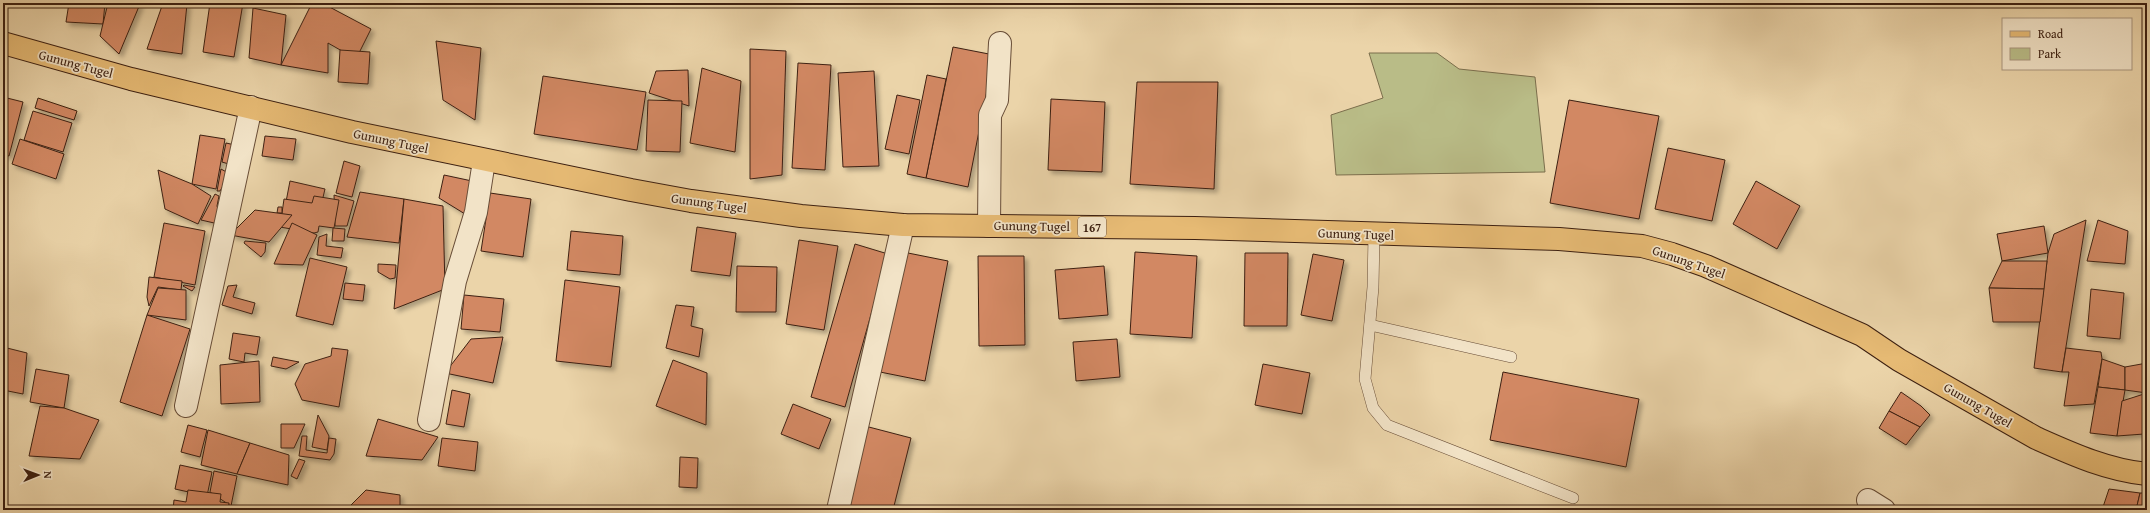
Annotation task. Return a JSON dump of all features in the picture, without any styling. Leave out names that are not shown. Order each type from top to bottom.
[{"type":"main road","name":"Gunung Tugel","points":[[3,43],[131,78],[352,132],[484,161],[691,201],[801,216],[903,224],[1195,228],[1559,239],[1642,246],[1672,254],[1706,266],[1862,335],[1899,360],[2036,438],[2099,465],[2147,474]]},
{"type":"street","points":[[990,226],[990,115],[997,100],[1000,43]]},
{"type":"street","points":[[186,406],[251,107]]},
{"type":"street","points":[[429,420],[455,281],[476,212],[484,161]]},
{"type":"street","points":[[838,510],[903,224]]},
{"type":"lane","points":[[1374,234],[1370,325],[1365,379],[1373,408],[1387,425],[1573,498]]},
{"type":"lane","points":[[1370,325],[1511,357]]},
{"type":"green space","points":[[1369,53],[1437,53],[1459,69],[1535,77],[1545,172],[1336,175],[1331,115],[1383,98]]},
{"type":"building","points":[[69,3],[105,3],[103,24],[66,22]]},
{"type":"building","points":[[108,3],[140,4],[119,54],[100,36]]},
{"type":"building","points":[[163,3],[187,4],[182,54],[147,49]]},
{"type":"building","points":[[210,3],[243,3],[234,57],[203,52]]},
{"type":"building","points":[[312,3],[322,3],[371,29],[356,59],[328,43],[328,73],[281,65]]},
{"type":"building","points":[[253,8],[286,15],[281,65],[249,58]]},
{"type":"building","points":[[436,41],[481,48],[475,120],[443,100]]},
{"type":"building","points":[[953,47],[994,55],[968,187],[926,178]]},
{"type":"building","points":[[750,49],[786,51],[782,175],[750,179]]},
{"type":"building","points":[[340,50],[370,52],[368,84],[338,82]]},
{"type":"building","points":[[798,63],[831,65],[825,170],[792,168]]},
{"type":"building","points":[[702,68],[741,81],[735,152],[690,143]]},
{"type":"building","points":[[688,70],[689,106],[649,93],[656,71]]},
{"type":"building","points":[[874,71],[879,166],[843,167],[838,73]]},
{"type":"building","points":[[927,75],[946,79],[926,178],[907,174]]},
{"type":"building","points":[[543,76],[646,92],[637,150],[534,134]]},
{"type":"building","points":[[1137,82],[1218,82],[1214,189],[1130,184]]},
{"type":"building","points":[[897,95],[920,100],[909,154],[885,149]]},
{"type":"building","points":[[3,97],[23,102],[9,156],[3,154]]},
{"type":"building","points":[[38,98],[77,111],[74,120],[35,108]]},
{"type":"building","points":[[1051,99],[1105,102],[1102,172],[1048,170]]},
{"type":"building","points":[[648,100],[682,101],[680,152],[646,151]]},
{"type":"building","points":[[1569,100],[1659,116],[1639,219],[1550,203]]},
{"type":"building","points":[[33,111],[72,123],[63,152],[24,140]]},
{"type":"building","points":[[200,135],[225,139],[216,189],[192,184]]},
{"type":"building","points":[[265,136],[296,139],[293,160],[262,156]]},
{"type":"building","points":[[20,139],[64,154],[56,179],[12,164]]},
{"type":"building","points":[[226,143],[235,145],[232,165],[222,162]]},
{"type":"building","points":[[1668,148],[1725,160],[1712,221],[1655,209]]},
{"type":"building","points":[[344,161],[360,166],[352,197],[336,193]]},
{"type":"building","points":[[221,169],[230,174],[220,191],[217,191]]},
{"type":"building","points":[[158,170],[192,184],[211,196],[198,224],[165,209]]},
{"type":"building","points":[[444,175],[472,181],[465,214],[439,198]]},
{"type":"building","points":[[290,181],[325,189],[319,214],[285,207]]},
{"type":"building","points":[[1756,181],[1800,206],[1777,249],[1733,224]]},
{"type":"building","points":[[360,192],[404,199],[399,243],[347,237]]},
{"type":"building","points":[[490,193],[531,199],[523,257],[481,251]]},
{"type":"building","points":[[215,194],[219,196],[217,206],[223,225],[201,220]]},
{"type":"building","points":[[334,195],[354,201],[347,226],[335,226]]},
{"type":"building","points":[[314,196],[339,200],[334,228],[319,226],[318,232],[314,233],[280,227],[284,199],[312,203]]},
{"type":"building","points":[[404,199],[443,206],[445,289],[394,309]]},
{"type":"building","points":[[278,207],[282,207],[282,213],[277,213]]},
{"type":"building","points":[[255,210],[292,215],[269,242],[230,235]]},
{"type":"building","points":[[2086,220],[2062,372],[2034,368],[2048,253],[2054,234]]},
{"type":"building","points":[[2098,220],[2128,231],[2125,264],[2087,261]]},
{"type":"building","points":[[164,223],[205,231],[195,285],[154,277]]},
{"type":"building","points":[[292,223],[317,235],[303,265],[274,264]]},
{"type":"building","points":[[2044,226],[2048,253],[2002,261],[1997,234]]},
{"type":"building","points":[[697,227],[736,233],[730,276],[691,271]]},
{"type":"building","points":[[333,228],[345,229],[344,241],[332,241]]},
{"type":"building","points":[[571,231],[623,236],[620,275],[567,270]]},
{"type":"building","points":[[327,234],[326,246],[343,248],[341,258],[317,255],[319,237]]},
{"type":"building","points":[[799,240],[838,246],[824,330],[786,324]]},
{"type":"building","points":[[245,241],[266,243],[265,252],[261,257],[244,243]]},
{"type":"building","points":[[855,244],[888,254],[845,407],[811,397]]},
{"type":"building","points":[[903,252],[948,261],[925,381],[880,372]]},
{"type":"building","points":[[1135,252],[1197,256],[1192,338],[1130,334]]},
{"type":"building","points":[[1245,253],[1288,253],[1287,326],[1244,326]]},
{"type":"building","points":[[1313,254],[1344,260],[1332,321],[1301,315]]},
{"type":"building","points":[[978,256],[1024,256],[1025,345],[979,346]]},
{"type":"building","points":[[310,258],[347,267],[333,325],[296,316]]},
{"type":"building","points":[[2002,261],[2047,261],[2044,289],[1989,288]]},
{"type":"building","points":[[378,264],[396,265],[395,278],[390,279],[378,272]]},
{"type":"building","points":[[737,266],[777,267],[776,312],[736,312]]},
{"type":"building","points":[[1104,266],[1108,315],[1059,319],[1055,270]]},
{"type":"building","points":[[149,277],[182,281],[181,290],[158,287],[149,306],[147,297]]},
{"type":"building","points":[[565,280],[620,287],[611,367],[556,361]]},
{"type":"building","points":[[345,283],[365,285],[363,301],[343,299]]},
{"type":"building","points":[[237,285],[233,297],[255,303],[252,314],[222,305],[228,286]]},
{"type":"building","points":[[183,286],[195,287],[192,291]]},
{"type":"building","points":[[158,288],[186,290],[186,320],[147,315]]},
{"type":"building","points":[[1989,288],[2044,289],[2040,322],[1993,322]]},
{"type":"building","points":[[2091,289],[2124,293],[2120,339],[2087,336]]},
{"type":"building","points":[[464,295],[504,299],[500,332],[461,329]]},
{"type":"building","points":[[676,305],[694,307],[691,326],[703,329],[699,357],[666,348]]},
{"type":"building","points":[[147,315],[190,329],[162,416],[120,402]]},
{"type":"building","points":[[233,333],[260,337],[257,355],[245,353],[244,362],[229,359]]},
{"type":"building","points":[[503,337],[493,383],[445,373],[471,339]]},
{"type":"building","points":[[1117,339],[1120,377],[1076,381],[1073,342]]},
{"type":"building","points":[[3,347],[27,353],[23,394],[3,390]]},
{"type":"building","points":[[332,348],[348,350],[339,407],[302,400],[295,384],[305,364],[331,356]]},
{"type":"building","points":[[2066,348],[2101,352],[2102,359],[2094,404],[2064,406],[2069,372],[2062,372]]},
{"type":"building","points":[[273,357],[299,362],[286,369],[271,366]]},
{"type":"building","points":[[2102,359],[2125,367],[2125,390],[2098,387]]},
{"type":"building","points":[[673,360],[707,373],[706,425],[656,406]]},
{"type":"building","points":[[259,361],[260,402],[221,404],[220,365]]},
{"type":"building","points":[[2147,363],[2147,393],[2125,390],[2125,367]]},
{"type":"building","points":[[1263,364],[1310,373],[1302,414],[1255,405]]},
{"type":"building","points":[[36,369],[69,375],[64,408],[30,402]]},
{"type":"building","points":[[1503,372],[1639,399],[1626,467],[1490,440]]},
{"type":"building","points":[[2098,387],[2125,390],[2117,436],[2090,433]]},
{"type":"building","points":[[452,390],[470,394],[464,427],[446,424]]},
{"type":"building","points":[[1901,392],[1921,406],[1930,415],[1920,427],[1889,411]]},
{"type":"building","points":[[2147,393],[2144,434],[2117,436],[2122,401]]},
{"type":"building","points":[[793,404],[831,419],[819,449],[781,434]]},
{"type":"building","points":[[40,406],[64,408],[99,420],[80,459],[29,456]]},
{"type":"building","points":[[1889,411],[1920,427],[1906,445],[1879,428]]},
{"type":"building","points":[[318,415],[329,436],[327,450],[312,447]]},
{"type":"building","points":[[378,419],[438,437],[422,460],[366,456]]},
{"type":"building","points":[[2147,422],[2147,433],[2144,434]]},
{"type":"building","points":[[281,424],[305,424],[294,448],[281,448]]},
{"type":"building","points":[[188,425],[207,430],[200,457],[181,452]]},
{"type":"building","points":[[865,426],[911,438],[893,510],[844,510]]},
{"type":"building","points":[[208,430],[250,443],[237,474],[201,465]]},
{"type":"building","points":[[302,436],[307,436],[306,450],[327,453],[329,438],[336,439],[334,454],[330,460],[299,456]]},
{"type":"building","points":[[442,438],[478,442],[475,471],[438,466]]},
{"type":"building","points":[[250,443],[289,455],[288,485],[237,474]]},
{"type":"building","points":[[680,457],[698,458],[697,488],[679,487]]},
{"type":"building","points":[[299,459],[305,461],[297,479],[291,476]]},
{"type":"building","points":[[180,465],[212,472],[207,496],[175,489]]},
{"type":"building","points":[[214,471],[237,476],[231,506],[210,492]]},
{"type":"building","points":[[2109,489],[2140,493],[2136,510],[2102,510]]},
{"type":"building","points":[[188,490],[221,494],[220,502],[229,503],[228,510],[173,510],[174,500],[186,502]]},
{"type":"building","points":[[366,490],[400,495],[400,510],[346,510]]},
{"type":"building","points":[[2140,493],[2147,493],[2147,510],[2136,510]]}]
